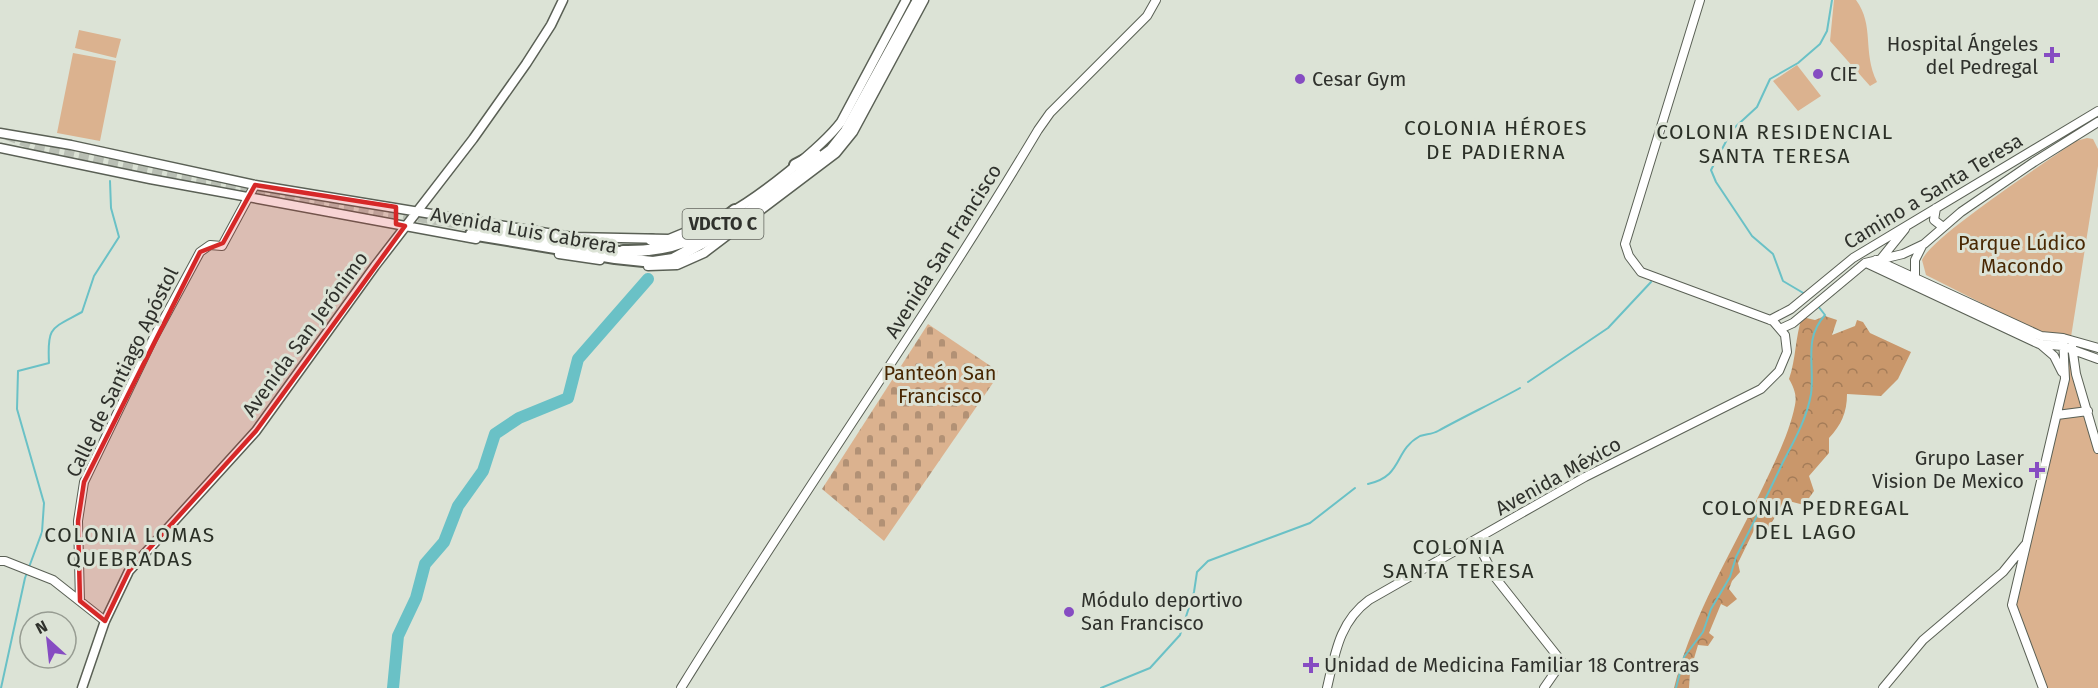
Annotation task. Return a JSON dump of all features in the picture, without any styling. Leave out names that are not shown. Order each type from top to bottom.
[{"type":"highway","name":"VDCTO C","points":[[843,130],[908,0]]},
{"type":"highway","name":"VDCTO C","points":[[818,156],[714,231],[680,250],[654,256],[471,230],[615,258],[653,262],[673,259],[704,244],[818,156],[843,130],[918,0]]},
{"type":"highway","points":[[795,165],[818,156]]},
{"type":"highway","points":[[754,217],[763,207],[808,172],[818,156]]},
{"type":"highway","points":[[615,250],[636,251],[680,245],[712,228],[735,210]]},
{"type":"highway","points":[[636,251],[664,244],[708,227],[719,218]]},
{"type":"highway","points":[[651,240],[664,244]]},
{"type":"highway","points":[[653,262],[693,260]]},
{"type":"main road","name":"Avenida San Jerónimo","points":[[82,688],[105,621],[129,571],[256,431],[526,64],[563,0]]},
{"type":"main road","name":"Avenida Luis Cabrera","points":[[0,133],[71,145],[255,185],[449,217],[572,237],[651,240],[684,235],[735,210],[831,135],[841,122],[908,0]]},
{"type":"main road","points":[[808,172],[836,153],[853,132],[924,0]]},
{"type":"main road","name":"Avenida Luis Cabrera","points":[[0,147],[248,198],[634,265],[665,267],[693,260],[754,217]]},
{"type":"main road","points":[[391,223],[396,216],[396,207]]},
{"type":"main road","points":[[446,233],[449,217]]},
{"type":"street","name":"Avenida San Francisco","points":[[681,688],[840,439],[945,283],[1038,130],[1050,113],[1147,16],[1156,0]]},
{"type":"street","points":[[1700,0],[1625,244],[1629,256],[1641,272],[1768,320],[1780,329]]},
{"type":"street","name":"Camino a Santa Teresa","points":[[1768,320],[1791,309],[1853,258],[2098,111]]},
{"type":"street","name":"Camino a Santa Teresa","points":[[1878,263],[1924,244],[1943,227],[2034,162],[2098,122]]},
{"type":"street","name":"Calle de Santiago Apóstol","points":[[80,601],[78,520],[84,482],[153,339],[200,252],[210,245],[222,246],[255,185]]},
{"type":"street","points":[[1936,208],[1934,220],[1943,227]]},
{"type":"street","points":[[1878,263],[1910,224]]},
{"type":"street","points":[[1915,279],[1915,260],[1924,244]]},
{"type":"street","points":[[1861,253],[1888,270],[2039,344],[2054,356],[2065,379]]},
{"type":"street","points":[[1888,270],[1903,254]]},
{"type":"street","points":[[1853,258],[1865,263],[1878,263]]},
{"type":"street","name":"Camino a Santa Teresa","points":[[1780,329],[1799,319],[1865,263]]},
{"type":"street","points":[[1888,270],[1915,279],[2041,336],[2063,342],[2072,350],[2098,359]]},
{"type":"street","name":"Camino a Santa Teresa","points":[[1780,329],[1791,309]]},
{"type":"street","name":"Avenida México","points":[[1327,688],[1341,632],[1357,609],[1585,477],[1761,389],[1775,376],[1785,359],[1786,339],[1780,329]]},
{"type":"street","points":[[2039,344],[2072,340],[2098,348]]},
{"type":"street","points":[[2072,340],[2074,362],[2098,449]]},
{"type":"street","points":[[2043,688],[2012,604],[2065,379],[2063,342]]},
{"type":"street","points":[[2063,361],[2074,362]]},
{"type":"street","points":[[2057,416],[2088,411]]},
{"type":"street","points":[[1476,540],[1494,576],[1562,662],[1544,688]]},
{"type":"street","points":[[1883,688],[1923,640],[2003,572],[2027,543]]},
{"type":"street","points":[[0,561],[28,569],[53,580],[105,621]]},
{"type":"highlighted area","points":[[255,185],[396,207],[396,224],[405,226],[256,431],[129,571],[105,621],[80,601],[78,521],[84,482],[200,252],[223,243]]},
{"type":"green space","points":[[1834,0],[1856,0],[1862,10],[1867,29],[1870,60],[1877,82],[1870,86],[1830,41]]},
{"type":"green space","points":[[79,30],[121,39],[116,58],[75,48]]},
{"type":"green space","points":[[73,53],[116,61],[100,141],[57,133]]},
{"type":"green space","points":[[1797,65],[1821,96],[1798,111],[1773,81]]},
{"type":"green space","name":"Parque Lúdico Macondo","points":[[2093,139],[2098,149],[2098,166],[2071,337],[2041,333],[1926,275],[1922,260],[1946,234],[2042,164],[2076,141]]},
{"type":"green space","points":[[1825,316],[1837,320],[1832,335],[1855,326],[1857,320],[1863,322],[1870,333],[1911,352],[1898,379],[1881,396],[1847,394],[1842,418],[1829,438],[1829,453],[1809,476],[1814,491],[1804,505],[1785,500],[1766,532],[1757,524],[1738,563],[1740,572],[1732,581],[1729,589],[1737,599],[1727,607],[1721,604],[1709,633],[1714,637],[1708,646],[1698,645],[1690,672],[1689,688],[1674,688],[1681,662],[1701,612],[1781,449],[1789,427],[1796,398],[1789,379],[1802,317],[1815,320]]},
{"type":"green space","name":"Panteón San Francisco","points":[[928,324],[998,371],[997,377],[884,541],[822,489]]},
{"type":"green space","points":[[2062,346],[2072,350],[2098,443],[2098,688],[2043,688],[2012,605],[2065,379]]},
{"type":"waterway","points":[[1805,294],[1783,281],[1773,254],[1752,236],[1716,182],[1711,170],[1732,130],[1757,107],[1770,79],[1798,63],[1820,44],[1827,31],[1832,0]]},
{"type":"waterway","points":[[1,688],[25,578],[42,532],[44,503],[17,409],[18,371],[49,363],[50,335],[57,326],[82,312],[94,276],[119,237],[111,208],[110,181]]},
{"type":"waterway","points":[[393,688],[398,636],[416,598],[425,564],[444,542],[458,506],[483,471],[495,434],[519,418],[568,398],[578,359],[648,279]]},
{"type":"waterway","points":[[1528,382],[1608,328],[1651,282]]},
{"type":"waterway","points":[[1676,688],[1684,657],[1703,632],[1711,609],[1730,577],[1736,557],[1803,421],[1811,394],[1811,353],[1814,333],[1825,315],[1818,306]]},
{"type":"waterway","points":[[1368,484],[1388,475],[1411,442],[1420,436],[1436,432],[1520,388]]},
{"type":"waterway","points":[[1101,688],[1150,668],[1180,635],[1194,592],[1197,572],[1208,561],[1310,523],[1355,488]]},
{"type":"tunnel","points":[[7,135],[42,148],[180,178],[472,226]]},
{"type":"place","name":"Hospital Ángeles del Pedregal","points":[[2052,55]]},
{"type":"place","name":"CIE","points":[[1818,74]]},
{"type":"place","name":"Cesar Gym","points":[[1300,79]]},
{"type":"place","name":"Grupo Laser Vision De Mexico","points":[[2037,470]]},
{"type":"place","name":"Módulo deportivo San Francisco","points":[[1069,612]]},
{"type":"place","name":"Unidad de Medicina Familiar 18 Contreras","points":[[1311,665]]},
{"type":"district","name":"COLONIA HÉROES DE PADIERNA","points":[[1496,140]]},
{"type":"district","name":"COLONIA RESIDENCIAL SANTA TERESA","points":[[1775,144]]},
{"type":"district","name":"COLONIA PEDREGAL DEL LAGO","points":[[1806,520]]},
{"type":"district","name":"COLONIA LOMAS QUEBRADAS","points":[[130,547]]},
{"type":"district","name":"COLONIA SANTA TERESA","points":[[1459,559]]}]
